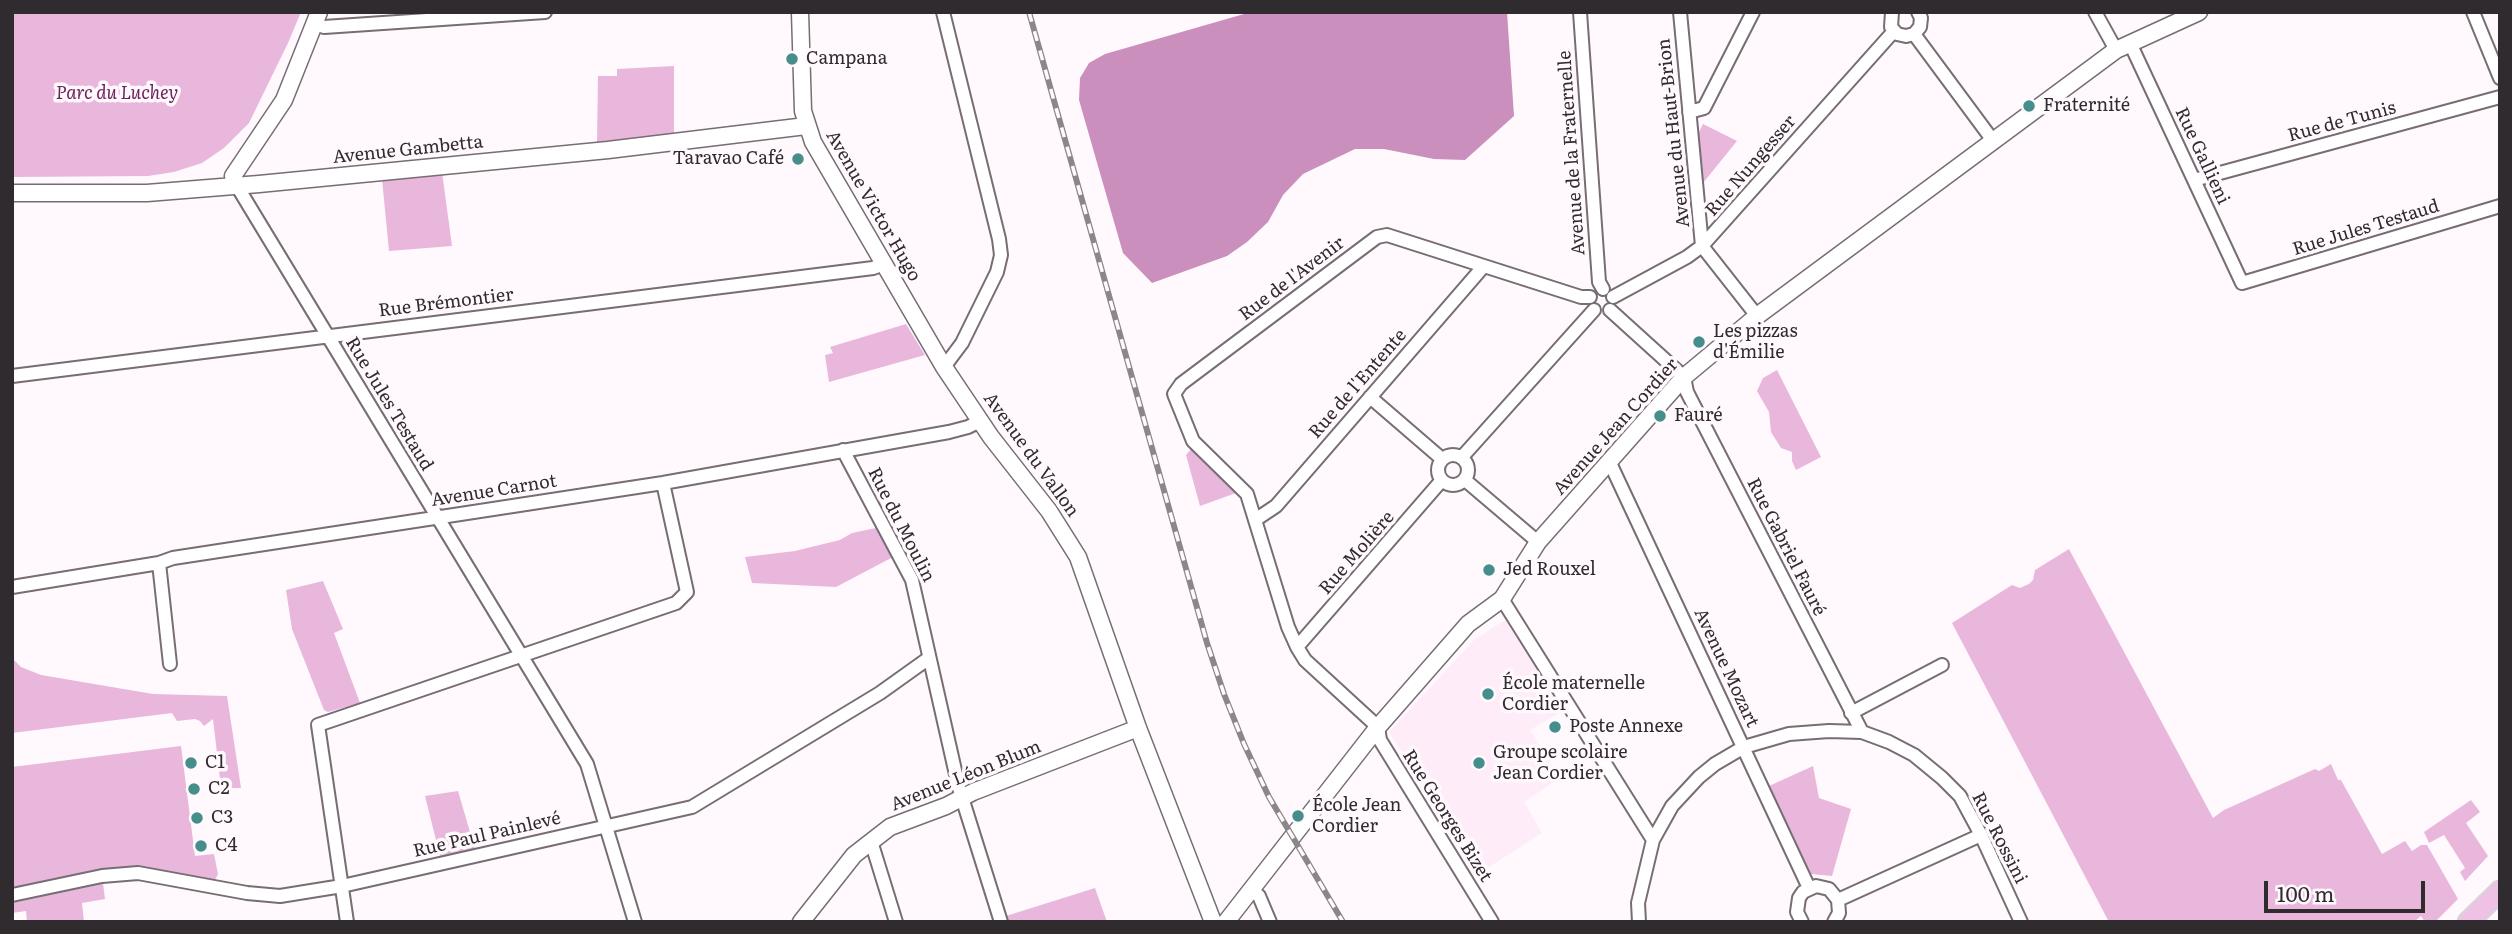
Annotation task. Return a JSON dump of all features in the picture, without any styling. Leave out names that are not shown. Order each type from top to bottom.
[{"type":"main road","points":[[2469,922],[2500,891]]},
{"type":"street","points":[[317,18],[324,27],[545,12]]},
{"type":"street","name":"Avenue Victor Hugo","points":[[800,12],[806,126],[944,367]]},
{"type":"street","points":[[943,12],[1001,255],[997,272],[962,343],[944,367]]},
{"type":"street","name":"Avenue de la Fraternelle","points":[[1580,12],[1599,282],[1609,299]]},
{"type":"street","name":"Avenue du Haut-Brion","points":[[1680,12],[1702,246],[1756,316]]},
{"type":"street","points":[[1689,112],[1704,107],[1753,12]]},
{"type":"street","points":[[1892,12],[1889,22],[1894,32],[1901,36],[1914,34]]},
{"type":"street","name":"Rue Gallieni","points":[[2095,12],[2123,46],[2194,180],[2242,283]]},
{"type":"street","name":"Avenue Jean Cordier","points":[[1226,922],[1378,727],[1468,624],[1502,599],[1538,542],[1684,377],[1756,316],[2123,46],[2199,12]]},
{"type":"street","points":[[2473,12],[2500,78]]},
{"type":"street","points":[[1914,34],[1921,22],[1920,13]]},
{"type":"street","points":[[237,186],[233,176],[284,100],[317,18]]},
{"type":"street","name":"Rue Nungesser","points":[[1592,303],[1597,290],[1609,299],[1687,257],[1702,246],[1894,32]]},
{"type":"street","points":[[1914,34],[1994,142]]},
{"type":"street","name":"Rue de Tunis","points":[[2194,180],[2500,97]]},
{"type":"street","name":"Avenue Gambetta","points":[[12,193],[147,193],[237,186],[621,148],[806,126]]},
{"type":"street","name":"Rue Jules Testaud","points":[[237,186],[587,764],[635,922]]},
{"type":"street","name":"Rue Jules Testaud","points":[[2242,283],[2500,206]]},
{"type":"street","name":"Rue de l'Avenir","points":[[1255,520],[1247,494],[1192,442],[1174,394],[1181,384],[1377,237],[1387,235],[1581,297],[1592,303],[1599,313],[1609,299]]},
{"type":"street","name":"Rue Brémontier","points":[[12,376],[873,268],[884,264]]},
{"type":"street","name":"Rue de l'Entente","points":[[1255,520],[1276,506],[1483,267]]},
{"type":"street","points":[[1609,299],[1684,377]]},
{"type":"street","points":[[1462,457],[1592,303]]},
{"type":"street","name":"Avenue du Vallon","points":[[944,367],[980,421],[1049,511],[1078,557],[1138,728],[1213,922]]},
{"type":"street","name":"Rue Gabriel Fauré","points":[[1684,377],[1687,392],[1861,732]]},
{"type":"street","points":[[1370,397],[1442,459]]},
{"type":"street","name":"Avenue Carnot","points":[[12,587],[159,563],[173,558],[663,482],[949,432],[980,421]]},
{"type":"street","name":"Rue du Moulin","points":[[843,450],[912,580],[962,797],[1001,922]]},
{"type":"street","points":[[1452,455],[1462,457],[1468,466],[1465,480],[1456,485],[1446,484],[1438,472],[1442,459],[1452,455]]},
{"type":"street","name":"Avenue Mozart","points":[[1610,463],[1809,888]]},
{"type":"street","name":"Rue Molière","points":[[1297,647],[1442,480]]},
{"type":"street","points":[[1465,480],[1538,542]]},
{"type":"street","points":[[347,922],[318,725],[676,603],[687,592],[663,482]]},
{"type":"street","points":[[1255,520],[1297,647],[1306,660],[1378,727]]},
{"type":"street","points":[[159,563],[170,664]]},
{"type":"street","points":[[1502,599],[1653,840]]},
{"type":"street","name":"Rue Paul Painlevé","points":[[12,895],[102,876],[138,873],[267,896],[342,886],[692,807],[880,693],[929,658]]},
{"type":"street","points":[[1852,713],[1942,665]]},
{"type":"street","name":"Rue Georges Bizet","points":[[1378,727],[1380,740],[1492,922]]},
{"type":"street","name":"Avenue Léon Blum","points":[[801,922],[854,855],[890,827],[1138,728]]},
{"type":"street","name":"Rue Rossini","points":[[1639,922],[1638,903],[1653,840],[1672,806],[1683,793],[1715,764],[1744,747],[1789,734],[1829,730],[1861,732],[1889,742],[1914,755],[1942,778],[1960,796],[2021,922]]},
{"type":"street","points":[[1838,900],[1981,835]]},
{"type":"street","points":[[871,841],[896,922]]},
{"type":"street","points":[[1798,921],[1799,898],[1809,888],[1823,886],[1835,894],[1838,900],[1839,913],[1834,922]]},
{"type":"street","points":[[1251,889],[1259,896],[1270,922]]},
{"type":"shaded area","points":[[1251,12],[1507,12],[1514,116],[1465,160],[1434,159],[1384,149],[1355,149],[1303,174],[1283,195],[1268,222],[1227,256],[1152,283],[1123,253],[1079,100],[1080,78],[1089,63],[1105,54]]},
{"type":"shaded area","name":"Groupe scolaire Jean Cordier","points":[[1505,620],[1563,711],[1530,730],[1560,778],[1524,802],[1542,833],[1478,874],[1389,732],[1474,640]]},
{"type":"green space","name":"Parc du Luchey","points":[[12,12],[301,12],[249,123],[224,148],[202,163],[174,172],[148,176],[12,177]]},
{"type":"green space","points":[[674,66],[674,134],[597,143],[598,76],[617,76],[617,69]]},
{"type":"green space","points":[[1703,124],[1737,141],[1703,183],[1697,136]]},
{"type":"green space","points":[[442,172],[452,246],[389,251],[382,179]]},
{"type":"green space","points":[[906,324],[925,355],[829,382],[825,355],[833,353],[830,347]]},
{"type":"green space","points":[[1777,370],[1821,457],[1796,470],[1792,452],[1781,448],[1771,432],[1769,412],[1757,391],[1763,378]]},
{"type":"green space","points":[[1191,449],[1236,493],[1200,506],[1186,455]]},
{"type":"green space","points":[[876,528],[893,557],[836,587],[752,583],[745,557],[795,551]]},
{"type":"green space","points":[[2069,549],[2213,818],[2224,810],[2331,764],[2382,854],[2405,841],[2412,851],[2421,845],[2427,845],[2458,899],[2435,922],[2425,922],[2421,916],[2414,922],[2109,922],[1952,623],[2012,585],[2020,588],[2029,584],[2033,580],[2035,570]]},
{"type":"green space","points":[[323,581],[343,629],[334,633],[360,703],[328,712],[324,710],[292,629],[286,590]]},
{"type":"green space","points":[[12,658],[21,667],[41,675],[153,694],[227,696],[241,788],[221,788],[213,719],[204,726],[195,719],[177,721],[172,713],[12,733]]},
{"type":"green space","points":[[181,746],[195,856],[214,854],[218,874],[215,880],[208,881],[155,869],[126,868],[12,889],[12,767]]},
{"type":"green space","points":[[1813,766],[1819,798],[1851,809],[1832,876],[1811,874],[1769,786]]},
{"type":"green space","points":[[458,791],[475,849],[440,856],[425,796]]},
{"type":"green space","points":[[2471,800],[2480,812],[2466,823],[2488,856],[2465,881],[2460,872],[2465,868],[2444,835],[2429,843],[2424,832]]},
{"type":"green space","points":[[103,883],[105,899],[82,903],[84,922],[27,922],[26,911],[12,913],[12,902]]},
{"type":"green space","points":[[1095,888],[1107,922],[1008,922],[1006,916]]},
{"type":"railway","points":[[1029,12],[1207,643],[1224,694],[1269,797],[1343,922]]},
{"type":"place","name":"Campana","points":[[792,59]]},
{"type":"place","name":"Fraternité","points":[[2029,106]]},
{"type":"place","name":"Taravao Café","points":[[798,159]]},
{"type":"place","name":"Les pizzas d'Émilie","points":[[1699,342]]},
{"type":"place","name":"Fauré","points":[[1660,416]]},
{"type":"place","name":"Jed Rouxel","points":[[1489,570]]},
{"type":"place","name":"École maternelle Cordier","points":[[1488,694]]},
{"type":"place","name":"Poste Annexe","points":[[1555,727]]},
{"type":"place","name":"C1","points":[[191,763]]},
{"type":"place","name":"Groupe scolaire Jean Cordier","points":[[1479,763]]},
{"type":"place","name":"C2","points":[[194,789]]},
{"type":"place","name":"École Jean Cordier","points":[[1298,816]]},
{"type":"place","name":"C3","points":[[197,818]]},
{"type":"place","name":"C4","points":[[201,846]]}]
